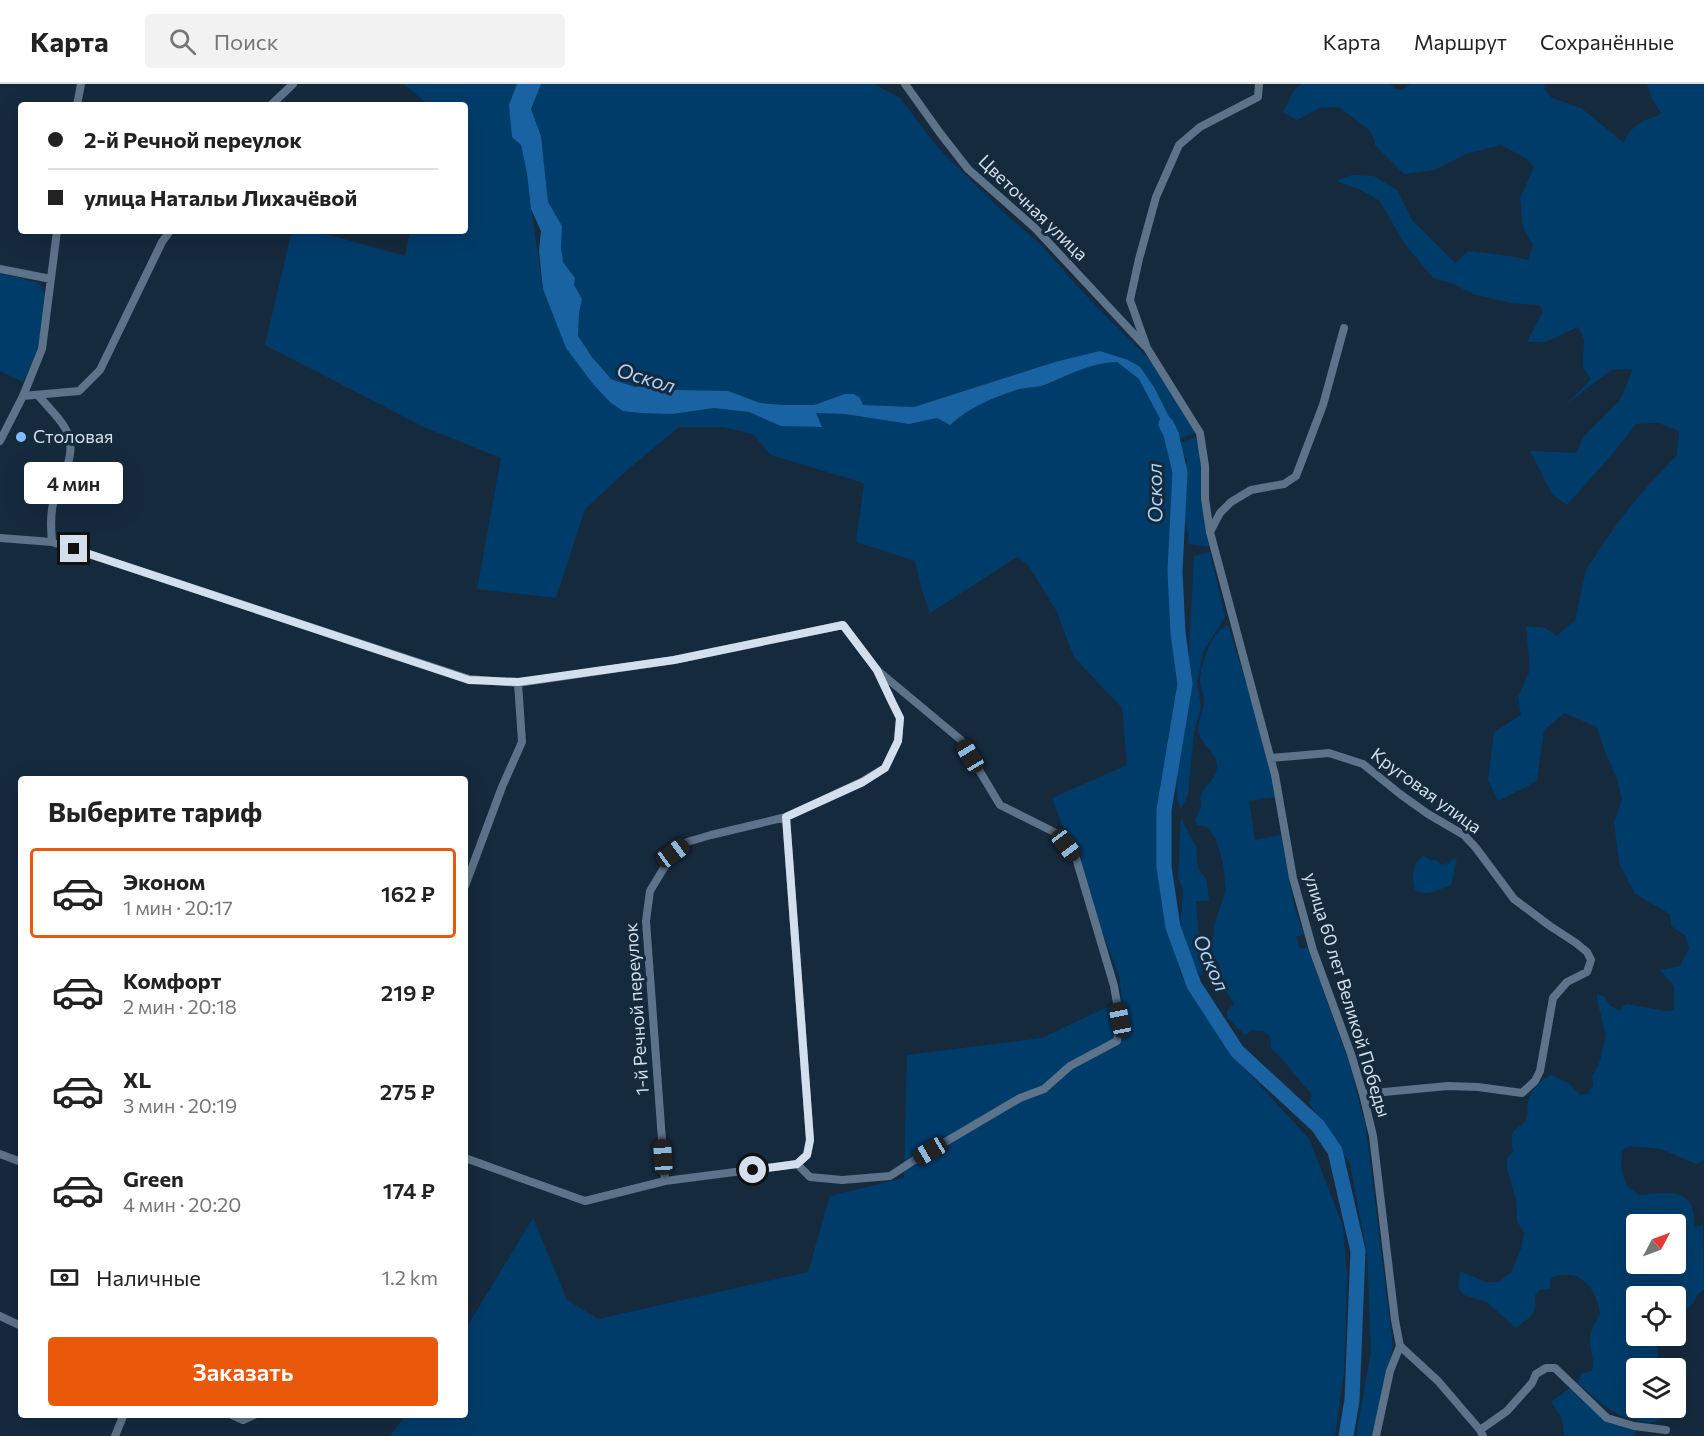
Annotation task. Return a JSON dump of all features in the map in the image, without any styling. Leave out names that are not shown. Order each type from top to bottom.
[{"type":"street","points":[[78,102],[81,84]]},
{"type":"street","points":[[274,102],[293,84]]},
{"type":"street","name":"Цветочная улица","points":[[905,84],[969,169],[1035,228],[1147,348]]},
{"type":"street","points":[[1113,312],[1130,300],[1156,196],[1179,145],[1200,127],[1258,96],[1259,84]]},
{"type":"street","points":[[0,441],[23,396],[42,348],[57,234]]},
{"type":"street","points":[[23,396],[79,391],[100,370],[168,234]]},
{"type":"street","points":[[0,269],[51,279]]},
{"type":"street","name":"улица 60 лет Великой Победы","points":[[1130,300],[1147,348],[1200,433],[1210,532],[1271,758],[1293,878],[1314,950],[1351,1054],[1373,1136],[1400,1346]]},
{"type":"street","points":[[1210,532],[1220,513],[1231,502],[1251,490],[1284,484],[1296,476],[1323,405],[1344,328]]},
{"type":"street","points":[[38,395],[65,427],[72,445],[69,462],[52,507],[52,542]]},
{"type":"street","points":[[0,538],[52,542],[469,680],[518,682],[674,660],[843,625],[877,670],[961,740],[1000,805],[1056,833],[1076,858],[1114,986],[1120,1020],[1117,1041],[1070,1066],[1044,1089],[1020,1098],[890,1176],[842,1180],[810,1178],[797,1164]]},
{"type":"street","name":"1-й Речной переулок","points":[[665,1181],[646,921],[650,891],[673,853],[687,842],[786,817],[863,782],[885,768],[898,741],[900,718],[877,670]]},
{"type":"street","points":[[468,878],[522,742],[518,682]]},
{"type":"street","name":"Круговая улица","points":[[1271,758],[1329,753],[1363,764],[1428,814],[1464,835],[1514,899],[1576,943],[1587,952],[1591,960],[1587,972],[1567,982],[1553,998],[1540,1071],[1535,1081],[1522,1093],[1478,1087],[1448,1086],[1363,1094]]},
{"type":"street","points":[[468,1159],[585,1201],[665,1181],[797,1164],[807,1155],[810,1140],[786,817]]},
{"type":"street","points":[[0,1154],[18,1161]]},
{"type":"street","points":[[0,1316],[18,1325]]},
{"type":"street","points":[[1376,1436],[1390,1371],[1400,1346],[1438,1381],[1482,1433],[1507,1411],[1532,1383],[1536,1374],[1546,1368],[1555,1368],[1607,1418],[1634,1426],[1666,1430]]},
{"type":"street","points":[[115,1436],[122,1418]]},
{"type":"shaded area","points":[[403,84],[520,84],[521,145],[543,289],[566,348],[593,384],[672,414],[714,408],[749,412],[781,426],[822,426],[815,413],[845,414],[909,424],[937,418],[950,425],[974,408],[992,399],[1020,389],[1044,385],[1098,364],[1117,362],[1139,379],[1160,419],[1167,443],[1180,472],[1175,571],[1178,633],[1185,684],[1164,810],[1164,867],[1180,974],[1240,1064],[1309,1139],[1343,1226],[1347,1276],[1344,1372],[1335,1436],[390,1436],[404,1418],[468,1418],[468,1325],[533,1218],[567,1300],[598,1319],[808,1272],[830,1196],[904,1178],[907,1055],[1042,1038],[1122,1000],[1119,976],[1052,798],[1127,765],[1122,708],[1074,657],[1056,610],[1028,565],[1017,557],[930,613],[915,561],[856,542],[864,483],[771,455],[753,434],[722,427],[679,427],[585,509],[556,598],[477,589],[501,458],[424,427],[265,345],[291,234],[326,234],[405,256],[409,234],[468,234],[468,102],[425,102]]},
{"type":"shaded area","points":[[517,84],[541,84],[531,109],[541,136],[548,202],[562,226],[563,262],[575,278],[574,285],[582,299],[578,336],[611,379],[635,387],[652,385],[678,390],[728,391],[760,403],[814,405],[845,394],[854,394],[860,398],[863,405],[914,407],[1055,362],[1100,351],[1128,360],[1140,367],[1154,387],[1180,438],[1167,443],[1160,419],[1139,379],[1117,362],[1089,367],[1044,385],[1001,395],[974,408],[950,425],[937,418],[909,424],[845,414],[816,413],[822,427],[781,426],[749,412],[714,408],[672,414],[623,411],[611,403],[593,384],[566,348],[543,289],[539,251],[541,231],[531,209],[521,145],[512,137],[509,105]]},
{"type":"shaded area","points":[[541,84],[874,84],[900,98],[938,148],[1003,212],[1041,245],[1090,300],[1159,369],[1196,433],[1180,438],[1154,387],[1128,360],[1055,362],[914,407],[863,405],[854,394],[845,394],[814,405],[760,403],[728,391],[678,390],[652,385],[635,387],[611,379],[578,336],[582,299],[574,285],[575,278],[563,262],[562,226],[548,202],[541,136],[531,109]]},
{"type":"shaded area","points":[[1302,84],[1390,84],[1396,89],[1403,90],[1410,84],[1545,84],[1544,89],[1552,98],[1581,108],[1624,143],[1627,135],[1636,125],[1661,113],[1652,99],[1647,84],[1704,84],[1704,1160],[1697,1164],[1661,1149],[1630,1146],[1622,1151],[1621,1168],[1627,1186],[1639,1195],[1681,1195],[1690,1203],[1695,1227],[1703,1225],[1704,1289],[1697,1295],[1693,1304],[1686,1309],[1686,1286],[1626,1286],[1626,1346],[1658,1346],[1658,1357],[1626,1358],[1626,1417],[1601,1403],[1577,1383],[1582,1374],[1592,1371],[1590,1337],[1600,1314],[1595,1295],[1585,1281],[1570,1275],[1551,1278],[1550,1289],[1539,1290],[1535,1295],[1534,1311],[1516,1328],[1487,1302],[1464,1295],[1458,1287],[1460,1271],[1486,1282],[1498,1282],[1511,1272],[1521,1249],[1524,1233],[1517,1221],[1516,1200],[1507,1169],[1507,1158],[1513,1152],[1512,1135],[1527,1116],[1531,1093],[1544,1079],[1552,1075],[1568,1083],[1580,1095],[1587,1094],[1593,1086],[1592,1076],[1600,1060],[1606,1035],[1597,995],[1604,996],[1610,1006],[1619,1010],[1627,1004],[1665,1011],[1674,1010],[1674,986],[1660,970],[1680,966],[1689,948],[1685,935],[1671,926],[1670,914],[1635,894],[1619,863],[1614,822],[1622,800],[1616,776],[1597,727],[1564,713],[1544,730],[1537,781],[1498,801],[1488,780],[1494,732],[1521,715],[1518,697],[1530,670],[1526,626],[1545,628],[1557,636],[1575,620],[1586,570],[1616,525],[1643,491],[1677,455],[1679,431],[1659,423],[1636,424],[1567,505],[1552,494],[1530,451],[1576,453],[1584,436],[1620,400],[1633,369],[1611,370],[1567,404],[1591,379],[1583,368],[1584,339],[1578,327],[1545,342],[1527,342],[1543,311],[1539,305],[1511,303],[1473,294],[1451,283],[1433,278],[1404,243],[1380,201],[1359,189],[1336,181],[1352,175],[1374,176],[1397,190],[1412,220],[1455,263],[1468,251],[1528,260],[1533,245],[1523,228],[1520,198],[1534,167],[1526,158],[1501,145],[1466,154],[1434,170],[1404,174],[1375,145],[1375,140],[1369,130],[1339,107],[1320,108],[1297,120],[1283,112],[1295,89]]},
{"type":"shaded area","points":[[0,274],[35,282],[41,286],[46,297],[38,349],[23,382],[0,371]]},
{"type":"shaded area","points":[[1199,436],[1210,547],[1188,544],[1188,533],[1180,505],[1187,460],[1176,444]]},
{"type":"shaded area","points":[[1210,552],[1225,617],[1203,652],[1197,682],[1201,707],[1194,732],[1188,795],[1181,809],[1177,800],[1176,766],[1187,686],[1194,556]]},
{"type":"shaded area","points":[[1228,625],[1256,714],[1276,797],[1249,801],[1255,840],[1281,835],[1295,910],[1304,934],[1296,937],[1300,949],[1308,947],[1351,1068],[1365,1121],[1393,1347],[1372,1436],[1356,1436],[1371,1352],[1367,1254],[1350,1164],[1309,1103],[1312,1094],[1271,1048],[1270,1037],[1264,1031],[1252,1030],[1245,1035],[1227,1017],[1227,1011],[1234,1004],[1224,986],[1220,965],[1212,952],[1214,926],[1226,890],[1223,863],[1216,839],[1208,827],[1197,825],[1195,820],[1201,807],[1201,794],[1215,774],[1217,766],[1215,757],[1199,734],[1198,727],[1204,700],[1200,680],[1205,657],[1212,640],[1222,628]]},
{"type":"shaded area","points":[[1181,818],[1196,847],[1198,869],[1207,880],[1209,901],[1196,901],[1202,976],[1191,966],[1188,948],[1180,929],[1183,890],[1178,877]]},
{"type":"shaded area","points":[[1424,855],[1431,861],[1436,860],[1442,865],[1454,858],[1457,861],[1451,885],[1429,893],[1415,890],[1413,880],[1415,866]]},
{"type":"shaded area","points":[[1570,1388],[1606,1420],[1636,1430],[1635,1436],[1564,1436],[1562,1418],[1551,1402]]},
{"type":"shaded area","points":[[1629,1418],[1661,1418],[1650,1423]]},
{"type":"waterway","name":"Оскол","points":[[1166,424],[1171,434],[1180,472],[1175,571],[1178,633],[1185,684],[1164,810],[1164,867],[1173,927],[1194,985],[1237,1051],[1318,1126],[1335,1151],[1358,1251],[1352,1400],[1346,1436]]},
{"type":"place","name":"Столовая","points":[[21,437]]},
{"type":"route","points":[[74,549],[469,680],[518,682],[674,660],[843,625],[877,670],[900,718],[898,741],[885,768],[863,782],[786,817],[810,1140],[807,1155],[797,1164],[753,1170]]}]
